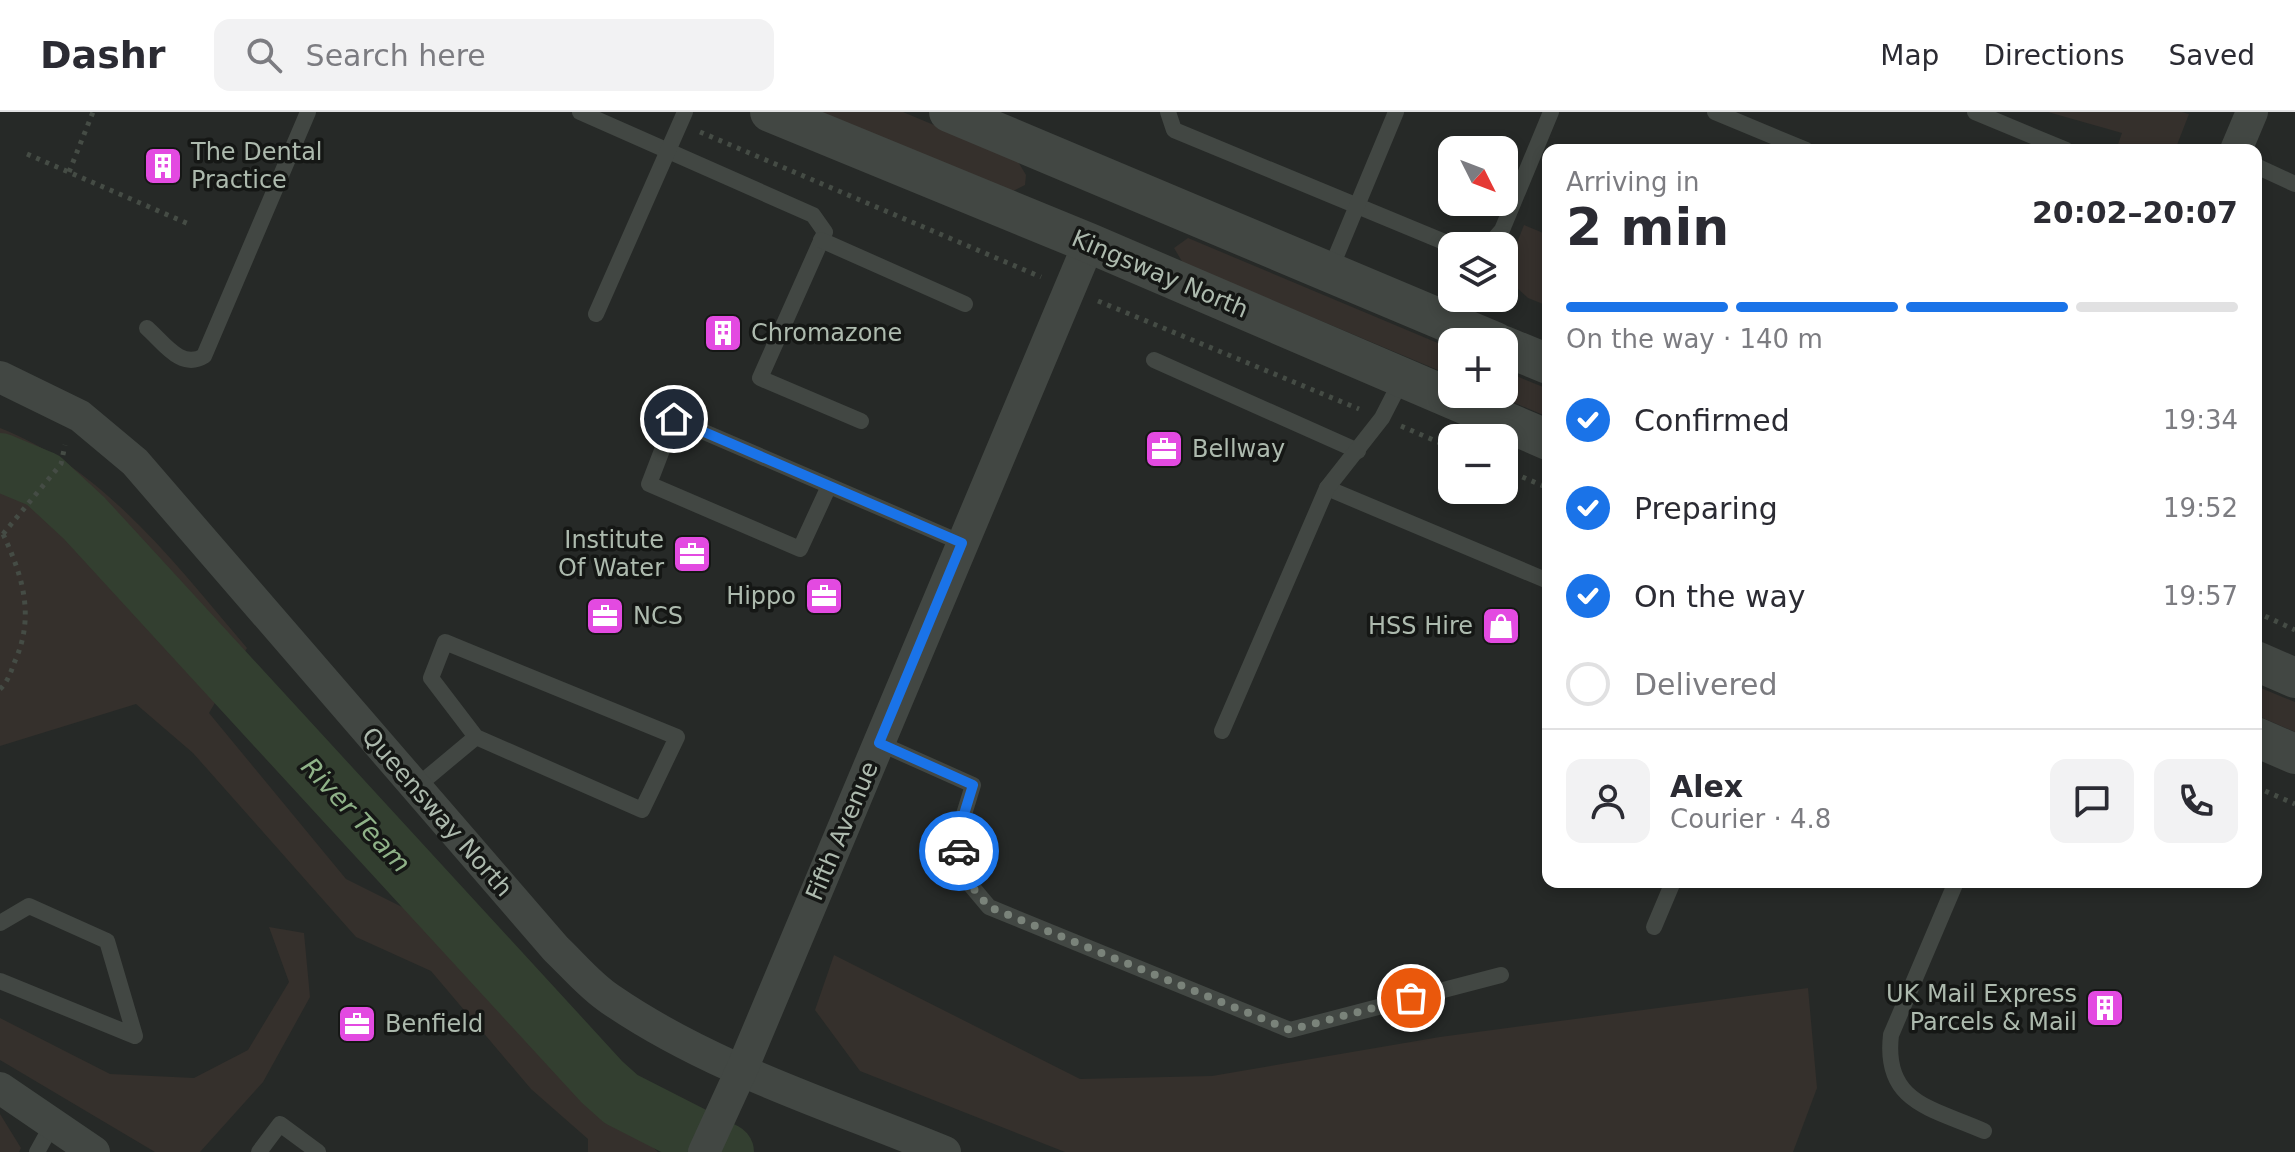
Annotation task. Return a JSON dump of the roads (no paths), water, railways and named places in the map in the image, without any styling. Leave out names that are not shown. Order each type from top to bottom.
[{"type":"street","name":"Kingsway North","points":[[770,112],[1089,243],[1542,437]]},
{"type":"street","points":[[949,112],[1328,275],[1460,328]]},
{"type":"street","points":[[2239,144],[2252,112]]},
{"type":"street","points":[[1089,243],[1115,182]]},
{"type":"street","name":"Fifth Avenue","points":[[704,1152],[742,1069],[1089,243]]},
{"type":"street","points":[[1518,352],[1542,362]]},
{"type":"street","name":"Queensway North","points":[[0,377],[80,416],[135,462],[556,949],[607,998],[662,1031],[742,1069],[945,1152]]},
{"type":"street","points":[[2262,664],[2295,678]]},
{"type":"street","points":[[2262,740],[2295,754]]},
{"type":"street","points":[[0,1088],[94,1152]]},
{"type":"lane","points":[[147,328],[183,361],[194,362],[211,347],[308,112]]},
{"type":"lane","points":[[580,112],[813,215],[825,232],[760,378],[861,421]]},
{"type":"lane","points":[[596,314],[685,112]]},
{"type":"lane","points":[[1168,112],[1174,130],[1438,239]]},
{"type":"lane","points":[[1328,275],[1396,112]]},
{"type":"lane","points":[[1500,232],[1551,112]]},
{"type":"lane","points":[[1715,112],[1792,144]]},
{"type":"lane","points":[[1975,112],[2052,144]]},
{"type":"lane","points":[[2262,169],[2295,184]]},
{"type":"lane","points":[[821,240],[965,304]]},
{"type":"lane","points":[[1154,360],[1358,451]]},
{"type":"lane","points":[[1222,731],[1327,488],[1382,418],[1402,379]]},
{"type":"lane","points":[[829,486],[800,549],[649,484],[674,419],[962,543]]},
{"type":"lane","points":[[1327,488],[1542,578]]},
{"type":"lane","points":[[445,642],[677,737],[642,810],[476,737],[431,678],[445,642]]},
{"type":"lane","points":[[416,787],[476,737]]},
{"type":"lane","points":[[879,743],[973,785],[957,837],[963,876],[989,907],[1290,1030],[1501,975]]},
{"type":"lane","points":[[1654,927],[1670,888]]},
{"type":"lane","points":[[1953,888],[1891,1035],[1888,1061],[1896,1083],[1914,1101],[1984,1131]]},
{"type":"lane","points":[[0,923],[29,906],[107,941],[135,1036],[0,981]]},
{"type":"lane","points":[[37,1152],[53,1123]]},
{"type":"lane","points":[[259,1152],[280,1124],[318,1152]]},
{"type":"waterway","name":"River Team","points":[[0,462],[43,480],[84,518],[602,1082],[621,1099],[725,1152]]},
{"type":"place","name":"The Dental Practice","points":[[163,166]]},
{"type":"place","name":"Chromazone","points":[[723,333]]},
{"type":"place","name":"Bellway","points":[[1164,449]]},
{"type":"place","name":"Institute Of Water","points":[[692,554]]},
{"type":"place","name":"Hippo","points":[[824,596]]},
{"type":"place","name":"NCS","points":[[605,616]]},
{"type":"place","name":"HSS Hire","points":[[1501,626]]},
{"type":"place","name":"UK Mail Express Parcels & Mail","points":[[2105,1008]]},
{"type":"place","name":"Benfield","points":[[357,1024]]}]
